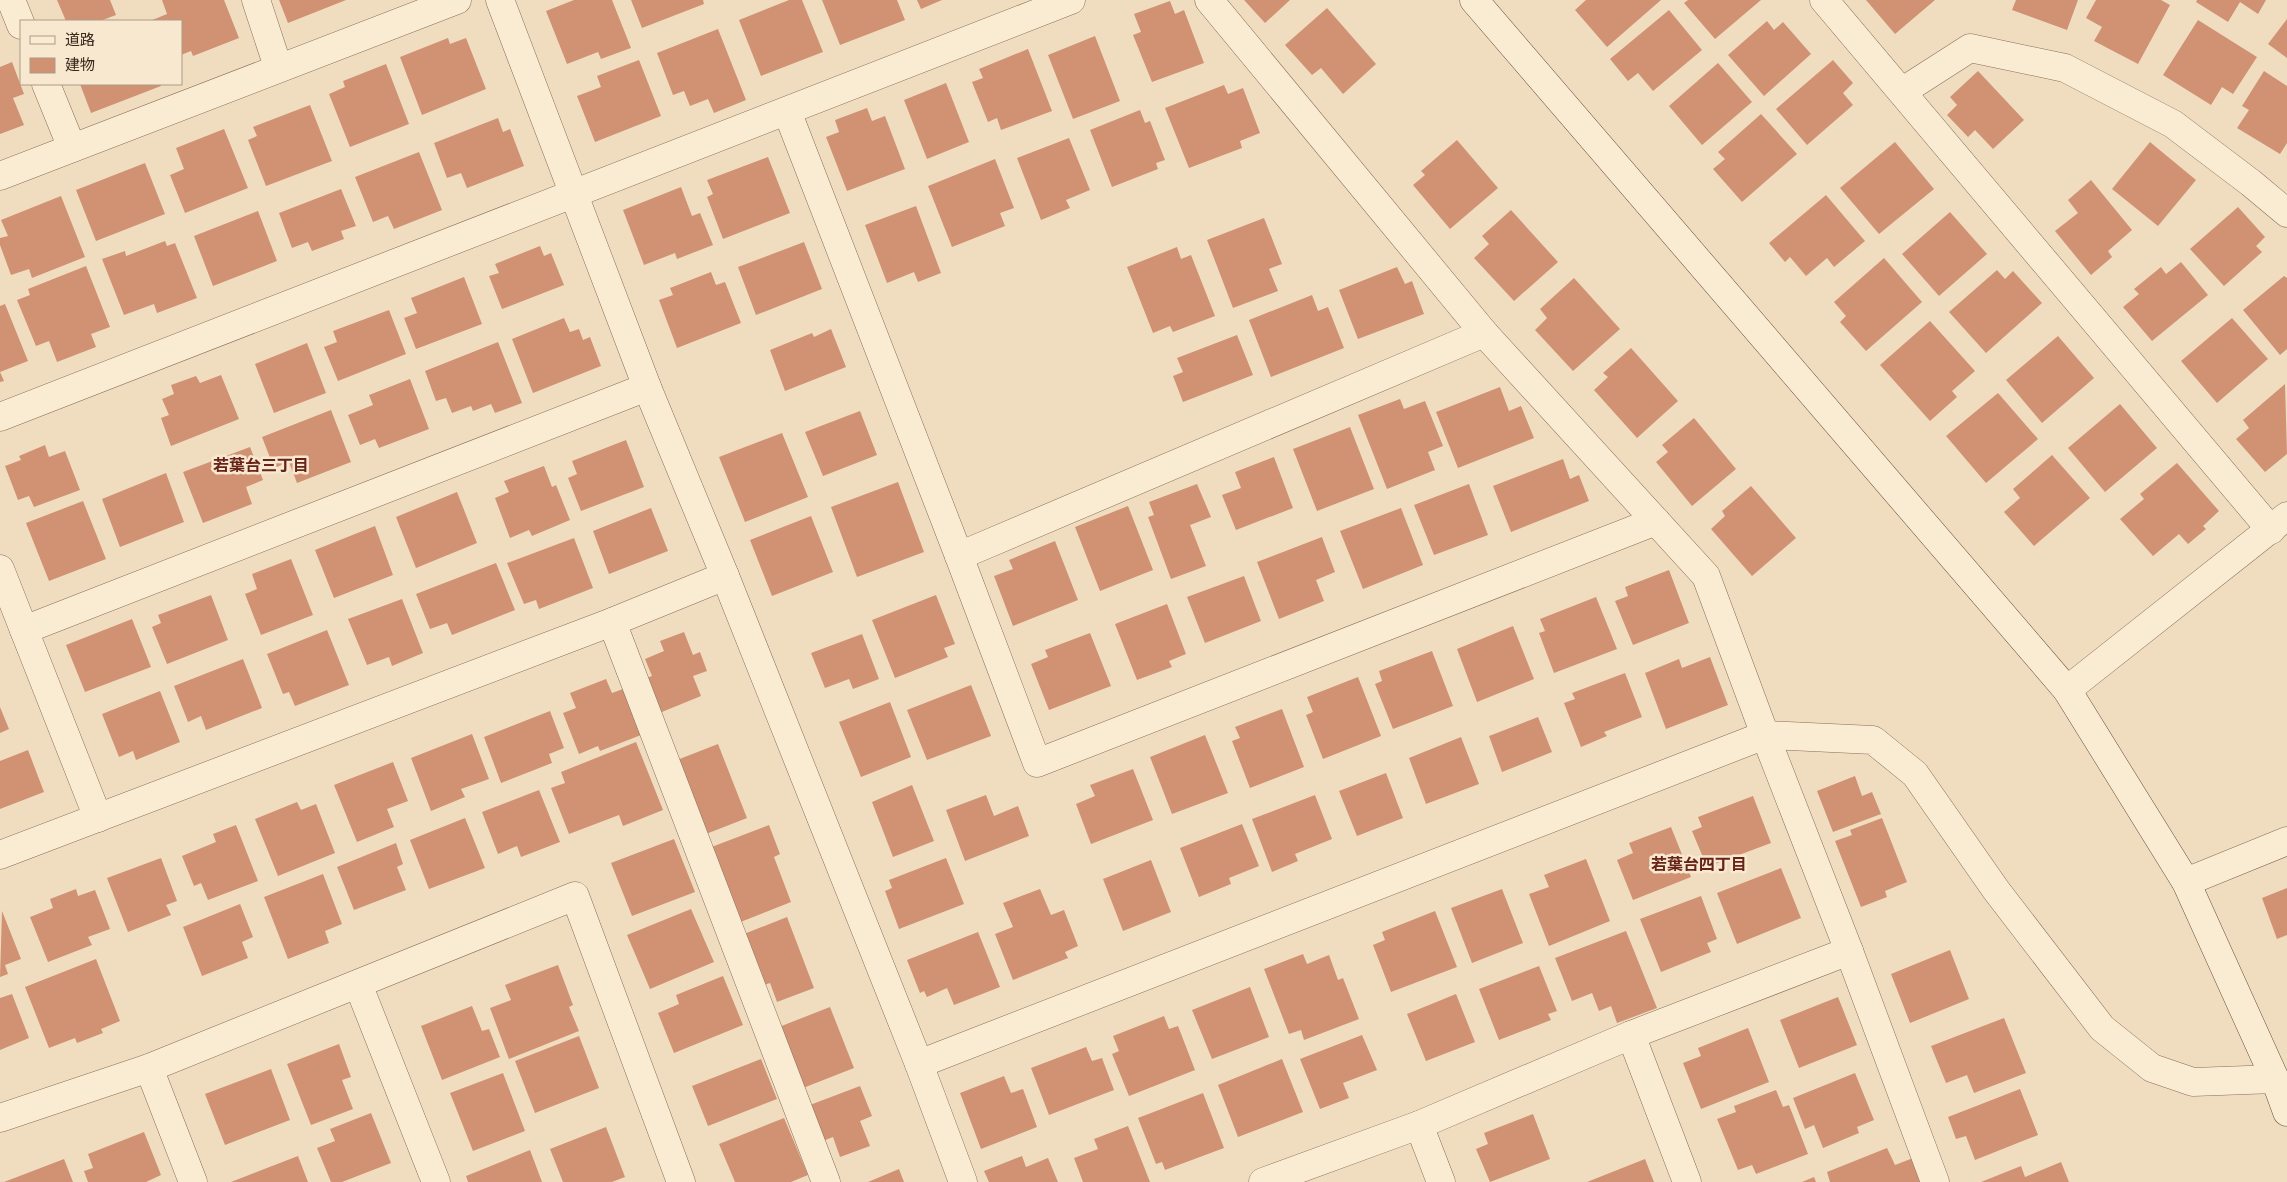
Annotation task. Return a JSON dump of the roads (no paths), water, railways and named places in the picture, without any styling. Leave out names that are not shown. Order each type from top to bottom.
[{"type":"street","points":[[11,0],[20,22]]},
{"type":"street","points":[[256,0],[278,67]]},
{"type":"street","points":[[0,176],[278,67],[457,0]]},
{"type":"street","points":[[500,0],[647,387],[725,576],[919,1064],[963,1182]]},
{"type":"street","points":[[0,417],[1071,0]]},
{"type":"street","points":[[1209,0],[1484,333],[1706,576],[1765,735],[1849,950],[1935,1182]]},
{"type":"street","points":[[1474,0],[2067,690],[2186,882],[2275,1078],[2287,1112]]},
{"type":"street","points":[[1824,0],[2279,523],[2067,690]]},
{"type":"street","points":[[1903,91],[1970,48],[2065,68],[2173,124],[2287,213]]},
{"type":"street","points":[[46,85],[72,148]]},
{"type":"street","points":[[787,111],[1037,763],[1656,521]]},
{"type":"street","points":[[959,556],[1484,333]]},
{"type":"street","points":[[24,630],[647,387]]},
{"type":"street","points":[[0,569],[98,818]]},
{"type":"street","points":[[0,855],[612,622],[725,576]]},
{"type":"street","points":[[612,622],[826,1182]]},
{"type":"street","points":[[919,1064],[1765,735],[1873,740],[1914,774],[1996,890],[2102,1028],[2152,1068],[2193,1082],[2275,1078]]},
{"type":"street","points":[[2186,882],[2287,841]]},
{"type":"street","points":[[0,1118],[149,1068],[575,896],[681,1182]]},
{"type":"street","points":[[1263,1182],[1419,1125],[1631,1035],[1849,950]]},
{"type":"street","points":[[358,984],[436,1182]]},
{"type":"street","points":[[1631,1035],[1687,1182]]},
{"type":"street","points":[[149,1068],[193,1182]]},
{"type":"street","points":[[1419,1125],[1441,1182]]},
{"type":"district","name":"若葉台三丁目","points":[[261,465]]},
{"type":"district","name":"若葉台四丁目","points":[[1699,864]]}]
